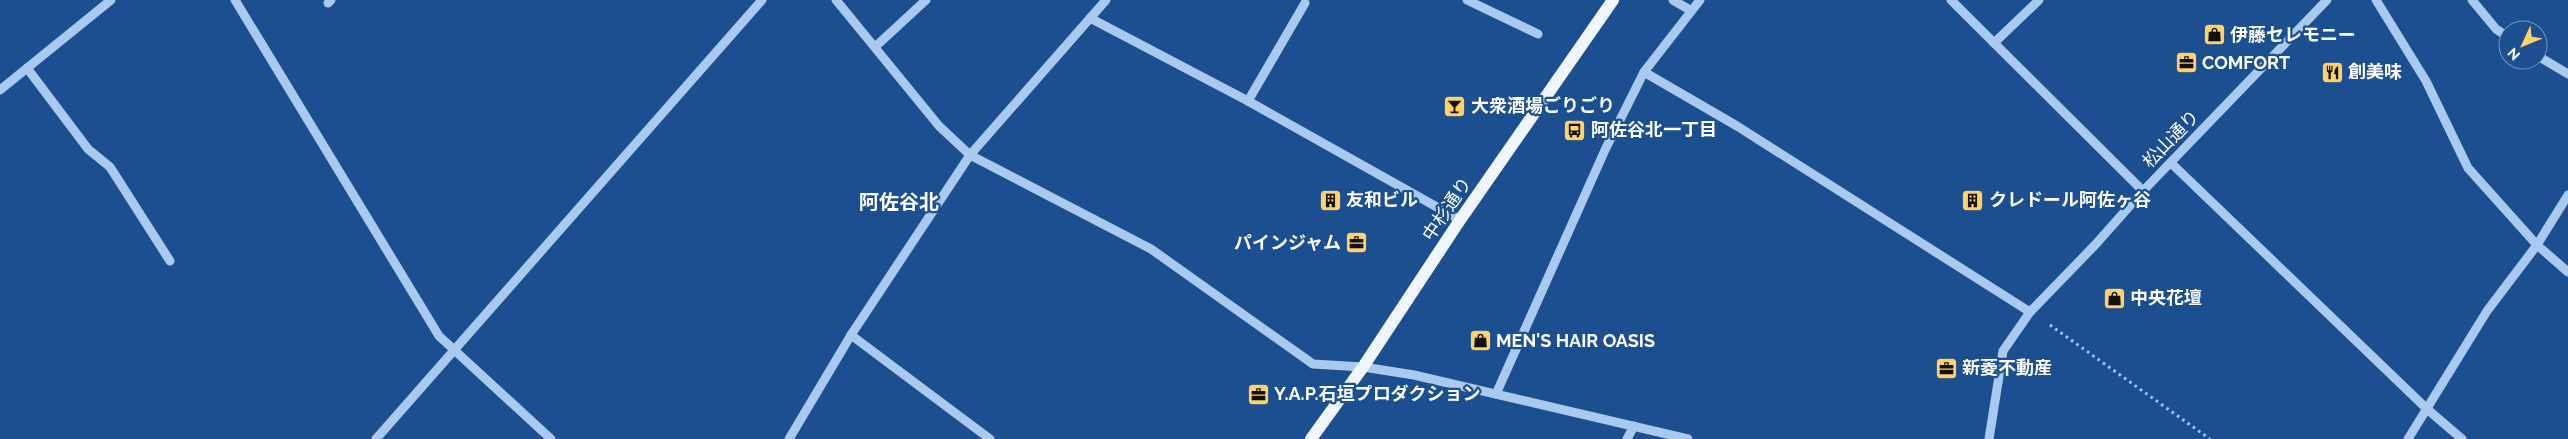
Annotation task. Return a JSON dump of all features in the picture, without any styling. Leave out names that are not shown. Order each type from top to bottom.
[{"type":"main road","name":"中杉通り","points":[[1311,439],[1363,367],[1460,220],[1613,0]]},
{"type":"street","points":[[0,90],[110,0]]},
{"type":"street","points":[[235,0],[439,336],[551,439]]},
{"type":"street","points":[[376,439],[762,0]]},
{"type":"street","points":[[836,0],[939,126],[970,155],[1151,249],[1313,364],[1363,367],[1414,374],[1688,439]]},
{"type":"street","points":[[875,47],[926,0]]},
{"type":"street","points":[[789,439],[851,335],[970,155],[1106,0]]},
{"type":"street","points":[[1467,0],[1538,34]]},
{"type":"street","points":[[1673,0],[1690,10]]},
{"type":"street","points":[[1496,394],[1605,150],[1644,72],[1690,10],[1700,0]]},
{"type":"street","points":[[1951,0],[2143,191]]},
{"type":"street","points":[[1994,43],[2039,0]]},
{"type":"street","name":"松山通り","points":[[1989,439],[2003,351],[2030,312],[2095,245],[2143,191],[2327,0]]},
{"type":"street","points":[[2376,0],[2426,81],[2468,168],[2537,245],[2568,272]]},
{"type":"street","points":[[2472,0],[2498,30]]},
{"type":"street","points":[[1248,101],[1305,3]]},
{"type":"street","points":[[1090,18],[1248,101],[1460,220]]},
{"type":"street","points":[[2548,62],[2568,74]]},
{"type":"street","points":[[27,68],[88,149],[110,167],[170,261]]},
{"type":"street","points":[[1644,72],[1737,126],[2030,312]]},
{"type":"street","points":[[2171,163],[2427,409],[2462,439]]},
{"type":"street","points":[[2408,439],[2487,311],[2537,245],[2568,195]]},
{"type":"street","points":[[851,335],[990,439]]},
{"type":"street","points":[[1627,439],[1634,426]]},
{"type":"path","points":[[2030,312],[2210,439]]},
{"type":"place","name":"伊藤セレモニー","points":[[2214,35]]},
{"type":"place","name":"COMFORT","points":[[2186,63]]},
{"type":"place","name":"創美味","points":[[2332,72]]},
{"type":"place","name":"大衆酒場ごりごり","points":[[1455,106]]},
{"type":"place","name":"阿佐谷北一丁目","points":[[1575,130]]},
{"type":"place","name":"友和ビル","points":[[1330,200]]},
{"type":"place","name":"クレドール阿佐ヶ谷","points":[[1973,200]]},
{"type":"place","name":"パインジャム","points":[[1357,243]]},
{"type":"place","name":"中央花壇","points":[[2114,298]]},
{"type":"place","name":"MEN'S HAIR OASIS","points":[[1480,341]]},
{"type":"place","name":"新菱不動産","points":[[1946,368]]},
{"type":"place","name":"Y.A.P.石垣プロダクション","points":[[1258,394]]},
{"type":"district","name":"阿佐谷北","points":[[899,202]]}]
